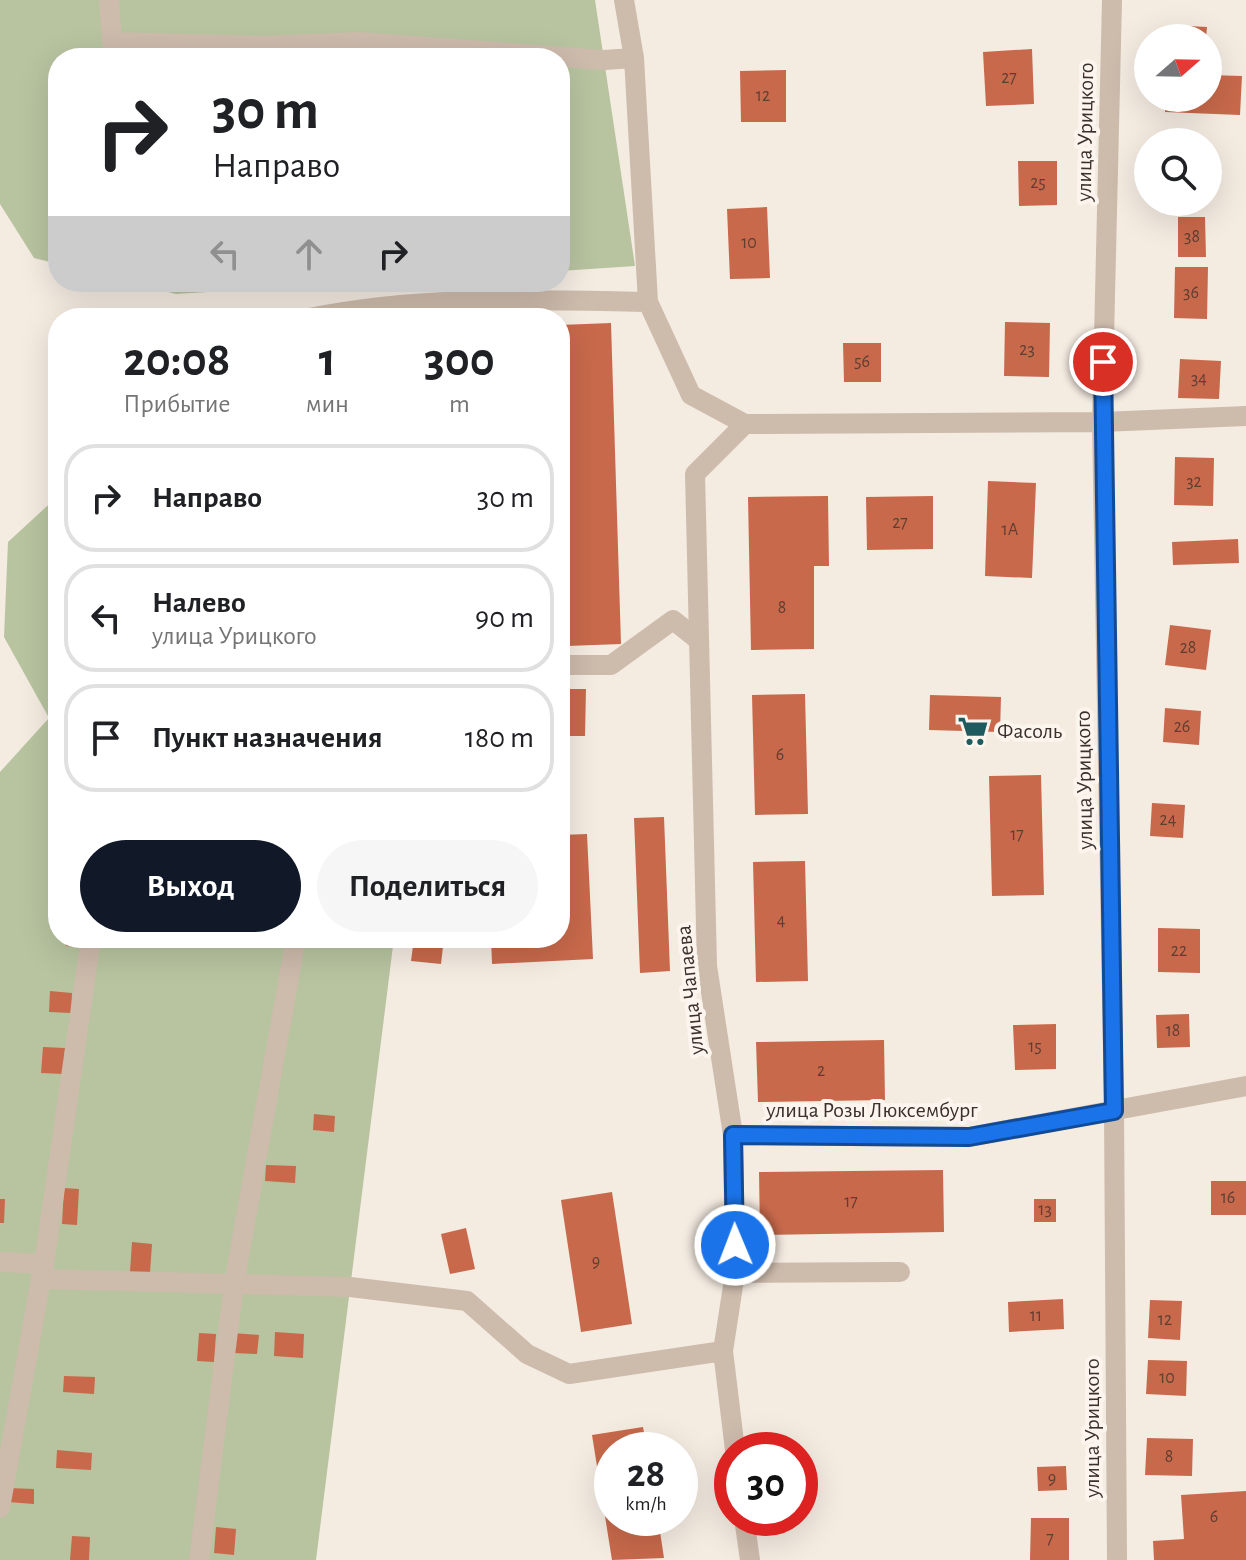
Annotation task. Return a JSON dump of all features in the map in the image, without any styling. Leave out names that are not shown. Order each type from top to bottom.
[{"type":"street","points":[[109,0],[112,42],[263,46],[359,42],[441,48]]},
{"type":"street","points":[[624,0],[634,58],[648,302],[691,395],[745,424],[1102,422],[1246,416]]},
{"type":"street","name":"улица Урицкого","points":[[1112,0],[1102,422],[1114,1111],[1117,1560]]},
{"type":"street","points":[[570,58],[634,58]]},
{"type":"street","points":[[557,308],[648,302]]},
{"type":"street","name":"улица Чапаева","points":[[733,1432],[723,1351],[735,1273],[733,1135],[707,966],[695,474],[745,424]]},
{"type":"street","points":[[570,665],[611,665],[673,620],[697,639]]},
{"type":"street","points":[[0,1508],[43,1272],[90,948]]},
{"type":"street","points":[[199,1560],[234,1284],[294,948]]},
{"type":"street","name":"улица Розы Люксембург","points":[[733,1135],[969,1137],[1246,1086]]},
{"type":"street","points":[[0,1262],[43,1272],[234,1284],[350,1287],[467,1301],[527,1354],[569,1374],[723,1351]]},
{"type":"street","points":[[735,1273],[900,1272]]},
{"type":"street","points":[[747,1536],[750,1560]]},
{"type":"green space","points":[[0,0],[595,0],[635,266],[570,270],[570,48],[48,48],[48,262],[34,258],[0,204]]},
{"type":"green space","points":[[168,292],[209,292],[176,294]]},
{"type":"green space","points":[[48,505],[48,716],[4,637],[8,542]]},
{"type":"green space","points":[[48,719],[48,948],[393,948],[316,1560],[0,1560],[0,772]]},
{"type":"building","points":[[1032,49],[1034,104],[986,106],[983,52]]},
{"type":"building","points":[[786,70],[786,122],[741,122],[740,71]]},
{"type":"building","points":[[1222,75],[1242,76],[1240,115],[1165,112],[1222,112]]},
{"type":"building","points":[[1018,161],[1057,161],[1057,205],[1019,206]]},
{"type":"building","points":[[767,207],[770,278],[730,279],[727,209]]},
{"type":"building","points":[[1178,217],[1205,217],[1206,257],[1178,257]]},
{"type":"building","points":[[1175,267],[1208,267],[1207,319],[1174,318]]},
{"type":"building","points":[[1005,322],[1050,323],[1049,377],[1004,376]]},
{"type":"building","points":[[611,323],[621,644],[570,646],[570,325]]},
{"type":"building","points":[[843,343],[881,343],[881,382],[844,382]]},
{"type":"building","points":[[1180,359],[1221,361],[1219,399],[1178,398]]},
{"type":"building","points":[[1175,457],[1214,458],[1213,506],[1174,505]]},
{"type":"building","points":[[988,481],[1036,483],[1032,578],[985,576]]},
{"type":"building","points":[[828,496],[829,566],[814,566],[814,649],[751,650],[748,497]]},
{"type":"building","points":[[933,496],[933,549],[867,550],[866,497]]},
{"type":"building","points":[[1238,539],[1239,563],[1173,565],[1172,542]]},
{"type":"building","points":[[1170,625],[1211,630],[1206,670],[1165,665]]},
{"type":"building","points":[[570,689],[586,689],[585,736],[570,736]]},
{"type":"building","points":[[805,694],[808,814],[755,815],[752,695]]},
{"type":"building","points":[[930,695],[1001,697],[1000,732],[929,730]]},
{"type":"building","points":[[1165,708],[1201,711],[1199,745],[1163,742]]},
{"type":"building","points":[[1041,775],[1044,895],[992,896],[989,776]]},
{"type":"building","points":[[1152,803],[1185,805],[1183,838],[1150,836]]},
{"type":"building","points":[[664,817],[670,971],[640,973],[634,818]]},
{"type":"building","points":[[587,834],[593,959],[492,964],[491,948],[570,948],[570,835]]},
{"type":"building","points":[[805,861],[808,981],[756,982],[753,862]]},
{"type":"building","points":[[1158,928],[1200,929],[1200,973],[1158,972]]},
{"type":"building","points":[[413,948],[443,948],[441,964],[411,961]]},
{"type":"building","points":[[50,991],[72,993],[71,1013],[49,1012]]},
{"type":"building","points":[[1189,1014],[1190,1047],[1157,1048],[1156,1015]]},
{"type":"building","points":[[1056,1024],[1056,1069],[1015,1070],[1013,1025]]},
{"type":"building","points":[[884,1040],[885,1100],[758,1102],[756,1042]]},
{"type":"building","points":[[43,1047],[65,1048],[63,1074],[41,1073]]},
{"type":"building","points":[[314,1114],[335,1116],[334,1132],[313,1130]]},
{"type":"building","points":[[266,1165],[296,1166],[295,1183],[265,1181]]},
{"type":"building","points":[[943,1170],[944,1232],[760,1235],[759,1172]]},
{"type":"building","points":[[1211,1181],[1246,1181],[1246,1215],[1211,1215]]},
{"type":"building","points":[[64,1188],[79,1189],[77,1225],[62,1224]]},
{"type":"building","points":[[612,1192],[632,1324],[581,1332],[561,1200]]},
{"type":"building","points":[[0,1199],[5,1199],[4,1223],[0,1223]]},
{"type":"building","points":[[1034,1199],[1056,1199],[1056,1222],[1034,1222]]},
{"type":"building","points":[[466,1228],[475,1269],[450,1274],[441,1234]]},
{"type":"building","points":[[132,1242],[152,1244],[150,1273],[130,1272]]},
{"type":"building","points":[[1063,1299],[1064,1329],[1009,1332],[1008,1302]]},
{"type":"building","points":[[1150,1300],[1182,1301],[1180,1340],[1148,1338]]},
{"type":"building","points":[[275,1332],[304,1334],[303,1358],[274,1356]]},
{"type":"building","points":[[199,1333],[216,1334],[214,1362],[197,1361]]},
{"type":"building","points":[[233,1333],[259,1335],[257,1354],[232,1353]]},
{"type":"building","points":[[1148,1360],[1187,1361],[1186,1396],[1146,1394]]},
{"type":"building","points":[[64,1376],[95,1377],[94,1394],[63,1392]]},
{"type":"building","points":[[643,1427],[644,1432],[611,1432]]},
{"type":"building","points":[[1147,1438],[1193,1439],[1192,1476],[1145,1475]]},
{"type":"building","points":[[57,1450],[92,1453],[91,1470],[56,1468]]},
{"type":"building","points":[[1066,1466],[1067,1490],[1038,1491],[1037,1467]]},
{"type":"building","points":[[9,1488],[34,1489],[34,1504],[8,1502]]},
{"type":"building","points":[[1246,1491],[1246,1560],[1154,1560],[1153,1541],[1184,1539],[1181,1495]]},
{"type":"building","points":[[1031,1518],[1069,1518],[1069,1560],[1030,1560]]},
{"type":"building","points":[[216,1527],[236,1529],[234,1555],[214,1553]]},
{"type":"building","points":[[72,1536],[90,1537],[89,1560],[70,1560]]},
{"type":"building","points":[[608,1536],[661,1536],[664,1558],[612,1560]]},
{"type":"place","name":"Фасоль","points":[[973,731]]},
{"type":"route","points":[[735,1245],[733,1135],[969,1137],[1114,1111],[1103,362]]}]
